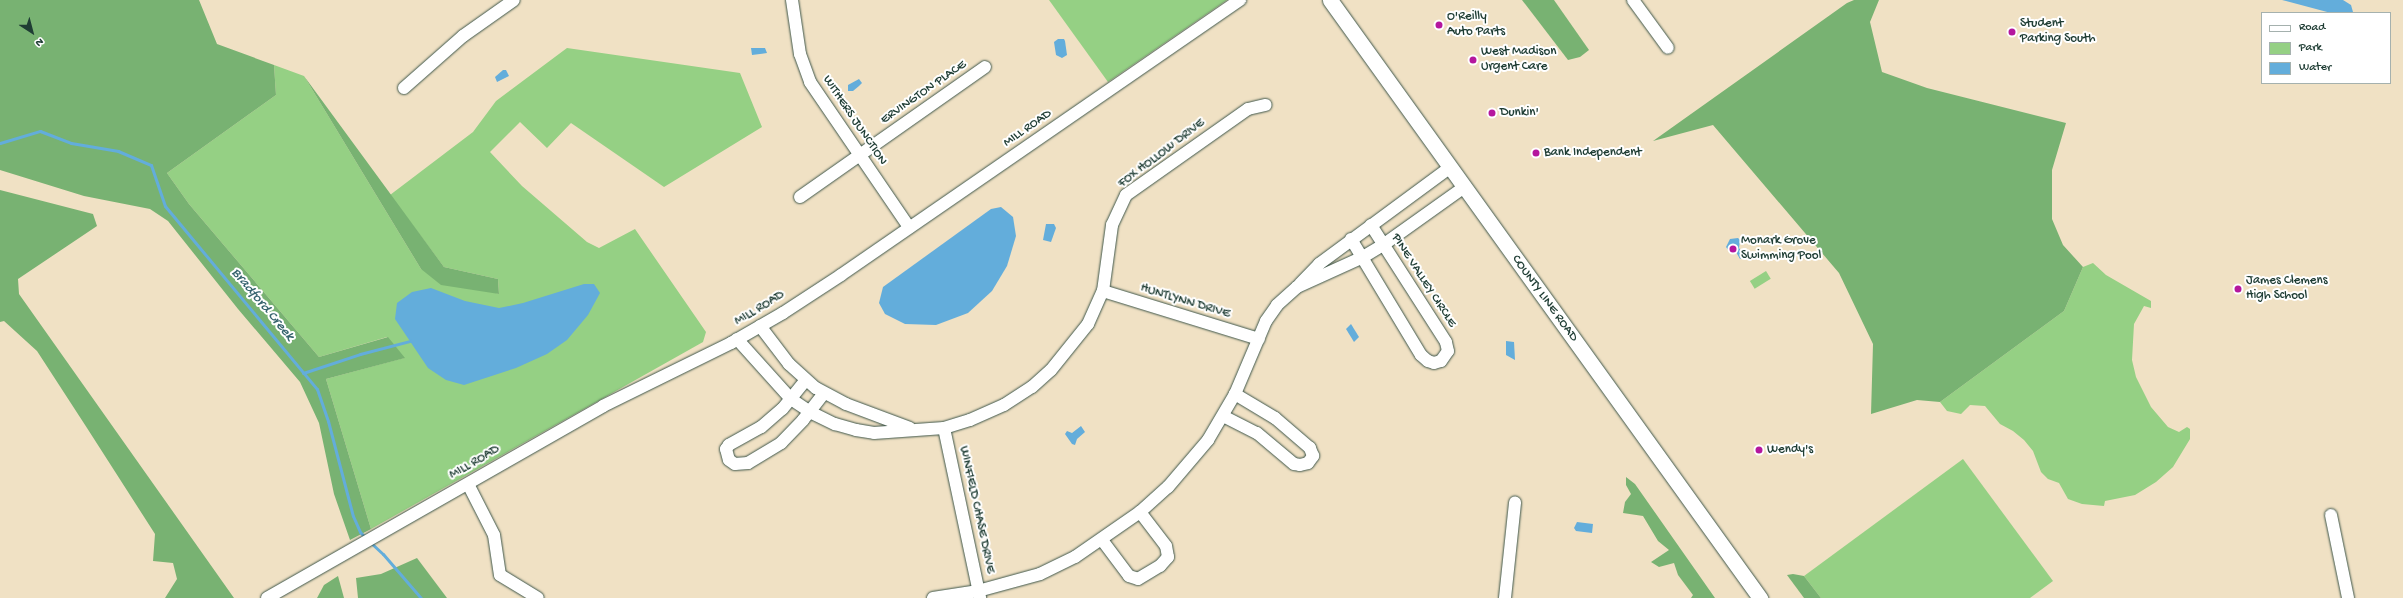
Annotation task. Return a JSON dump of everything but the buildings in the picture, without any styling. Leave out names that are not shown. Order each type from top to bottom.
[{"type":"main road","name":"COUNTY LINE ROAD","points":[[1330,0],[1463,188],[1760,598]]},
{"type":"street","points":[[404,88],[463,36],[514,0]]},
{"type":"street","name":"WITHERS JUNCTION","points":[[792,0],[800,54],[810,82],[909,227]]},
{"type":"street","name":"MILL ROAD","points":[[267,598],[603,406],[760,326],[841,275],[1240,0]]},
{"type":"street","points":[[1633,0],[1668,48]]},
{"type":"street","name":"ERVINGTON PLACE","points":[[800,198],[985,67]]},
{"type":"street","name":"FOX HOLLOW DRIVE","points":[[737,339],[791,399],[810,412],[856,430],[874,433],[913,429],[944,428],[970,420],[1004,405],[1032,387],[1051,370],[1088,324],[1103,291],[1112,225],[1126,195],[1248,109],[1266,105]]},
{"type":"street","points":[[933,598],[979,594],[1040,574],[1075,557],[1102,540],[1154,501],[1192,461],[1223,416],[1235,394],[1266,321],[1277,305],[1319,264],[1449,168]]},
{"type":"street","points":[[1297,287],[1383,245],[1463,188]]},
{"type":"street","name":"PINE VALLEY CIRCLE","points":[[1351,239],[1363,256],[1421,354],[1428,362],[1434,363],[1441,361],[1448,351],[1446,342],[1371,225]]},
{"type":"street","name":"HUNTLYNN DRIVE","points":[[1103,291],[1259,339]]},
{"type":"street","name":"FOX HOLLOW DRIVE","points":[[760,326],[788,364],[805,381],[824,393],[913,429]]},
{"type":"street","points":[[805,381],[791,399],[761,427],[729,445],[726,449],[729,460],[735,464],[741,464],[768,452],[790,435],[824,393]]},
{"type":"street","points":[[1223,416],[1257,433],[1294,464],[1300,465],[1308,463],[1313,456],[1310,448],[1275,418],[1235,394]]},
{"type":"street","name":"WINFIELD CHASE DRIVE","points":[[944,428],[979,594]]},
{"type":"street","points":[[468,484],[494,535],[500,575],[538,598]]},
{"type":"street","points":[[1505,598],[1515,503]]},
{"type":"street","points":[[1102,540],[1129,576],[1138,579],[1160,566],[1168,556],[1166,546],[1140,512]]},
{"type":"street","points":[[2331,515],[2348,598]]},
{"type":"green space","points":[[0,0],[199,0],[217,44],[274,65],[276,95],[167,173],[189,204],[319,357],[388,337],[405,358],[326,379],[371,529],[350,540],[334,494],[319,423],[300,382],[238,309],[168,221],[150,209],[84,196],[0,170]]},
{"type":"green space","points":[[1049,0],[1227,0],[1108,82]]},
{"type":"green space","points":[[1522,0],[1554,0],[1589,50],[1580,57],[1568,60]]},
{"type":"green space","points":[[1854,0],[1879,0],[1870,22],[1882,72],[1927,88],[2066,123],[2052,170],[2052,219],[2063,245],[2083,267],[2064,311],[1940,402],[1917,400],[1871,414],[1873,344],[1839,273],[1713,125],[1653,141],[1847,3]]},
{"type":"green space","points":[[567,48],[740,73],[762,127],[664,187],[571,123],[547,148],[520,122],[490,152],[522,186],[587,242],[599,248],[635,229],[706,332],[703,342],[371,529],[326,379],[404,358],[387,337],[319,357],[189,204],[167,173],[276,95],[274,65],[304,76],[421,269],[499,294],[498,279],[444,267],[390,195],[473,132],[496,101]]},
{"type":"green space","points":[[304,76],[444,267],[498,279],[499,294],[441,285],[421,269]]},
{"type":"green space","points":[[0,190],[93,214],[97,226],[18,279],[19,294],[234,598],[165,598],[177,579],[173,563],[153,561],[155,534],[37,351],[4,321],[0,322]]},
{"type":"green space","points":[[2093,263],[2106,275],[2151,301],[2151,308],[2144,306],[2134,324],[2132,360],[2136,377],[2151,407],[2168,427],[2179,432],[2187,427],[2190,429],[2190,439],[2173,467],[2156,482],[2135,495],[2105,501],[2104,506],[2082,504],[2068,499],[2059,483],[2048,479],[2041,472],[2033,451],[2024,440],[2013,431],[2000,424],[1985,406],[1970,405],[1961,414],[1947,411],[1940,402],[2064,311],[2083,267]]},
{"type":"green space","points":[[1766,271],[1771,279],[1755,289],[1750,281]]},
{"type":"green space","points":[[1963,459],[2053,581],[2030,598],[1821,598],[1804,576]]},
{"type":"green space","points":[[1626,477],[1635,484],[1715,598],[1691,598],[1693,595],[1678,575],[1674,563],[1659,567],[1651,562],[1669,550],[1658,541],[1643,516],[1623,513],[1625,502],[1631,494],[1626,485]]},
{"type":"green space","points":[[417,558],[447,598],[358,598],[356,578],[381,574]]},
{"type":"green space","points":[[1793,574],[1804,576],[1821,598],[1804,598],[1787,575]]},
{"type":"green space","points":[[338,576],[344,598],[317,598],[324,585]]},
{"type":"water","points":[[2282,0],[2343,0],[2351,5],[2353,12],[2327,12]]},
{"type":"water","points":[[1058,39],[1064,39],[1065,41],[1067,55],[1062,58],[1056,55],[1054,42]]},
{"type":"water","points":[[751,48],[765,48],[767,53],[752,55]]},
{"type":"water","points":[[503,70],[506,70],[509,76],[497,82],[495,77]]},
{"type":"water","points":[[859,79],[862,83],[853,91],[848,91],[848,85]]},
{"type":"water","points":[[1001,207],[1013,217],[1016,236],[1007,266],[992,291],[968,313],[936,325],[905,324],[885,314],[879,303],[883,287],[991,209]]},
{"type":"water","points":[[1046,224],[1054,224],[1056,228],[1051,242],[1043,240]]},
{"type":"water","name":"Monark Grove Swimming Pool","points":[[1738,238],[1740,240],[1739,248],[1745,256],[1740,259],[1736,252],[1729,251],[1726,247],[1730,239]]},
{"type":"water","points":[[584,284],[594,284],[600,293],[588,315],[567,340],[547,354],[516,368],[464,385],[446,380],[428,368],[395,319],[397,303],[412,292],[431,288],[465,301],[499,308],[523,303]]},
{"type":"water","points":[[1351,324],[1359,337],[1354,342],[1346,329]]},
{"type":"water","points":[[1506,341],[1514,342],[1515,360],[1506,355]]},
{"type":"water","points":[[1081,426],[1085,432],[1077,439],[1075,445],[1072,444],[1065,434],[1067,431],[1072,433]]},
{"type":"water","points":[[1577,522],[1593,524],[1592,533],[1576,531],[1574,528]]},
{"type":"waterway","name":"Bradford Creek","points":[[0,143],[40,131],[71,143],[118,151],[151,165],[165,206],[317,389],[328,421],[353,516],[360,532],[366,538]]},
{"type":"waterway","points":[[303,373],[360,354],[410,341]]},
{"type":"waterway","name":"Bradford Creek","points":[[370,542],[383,554],[421,598]]},
{"type":"place","name":"O'Reilly Auto Parts","points":[[1439,25]]},
{"type":"place","name":"Student Parking South","points":[[2012,32]]},
{"type":"place","name":"West Madison Urgent Care","points":[[1473,60]]},
{"type":"place","name":"Dunkin'","points":[[1492,113]]},
{"type":"place","name":"Bank Independent","points":[[1536,153]]},
{"type":"place","name":"Monark Grove Swimming Pool","points":[[1733,249]]},
{"type":"place","name":"James Clemens High School","points":[[2238,289]]},
{"type":"place","name":"Wendy's","points":[[1759,450]]}]
